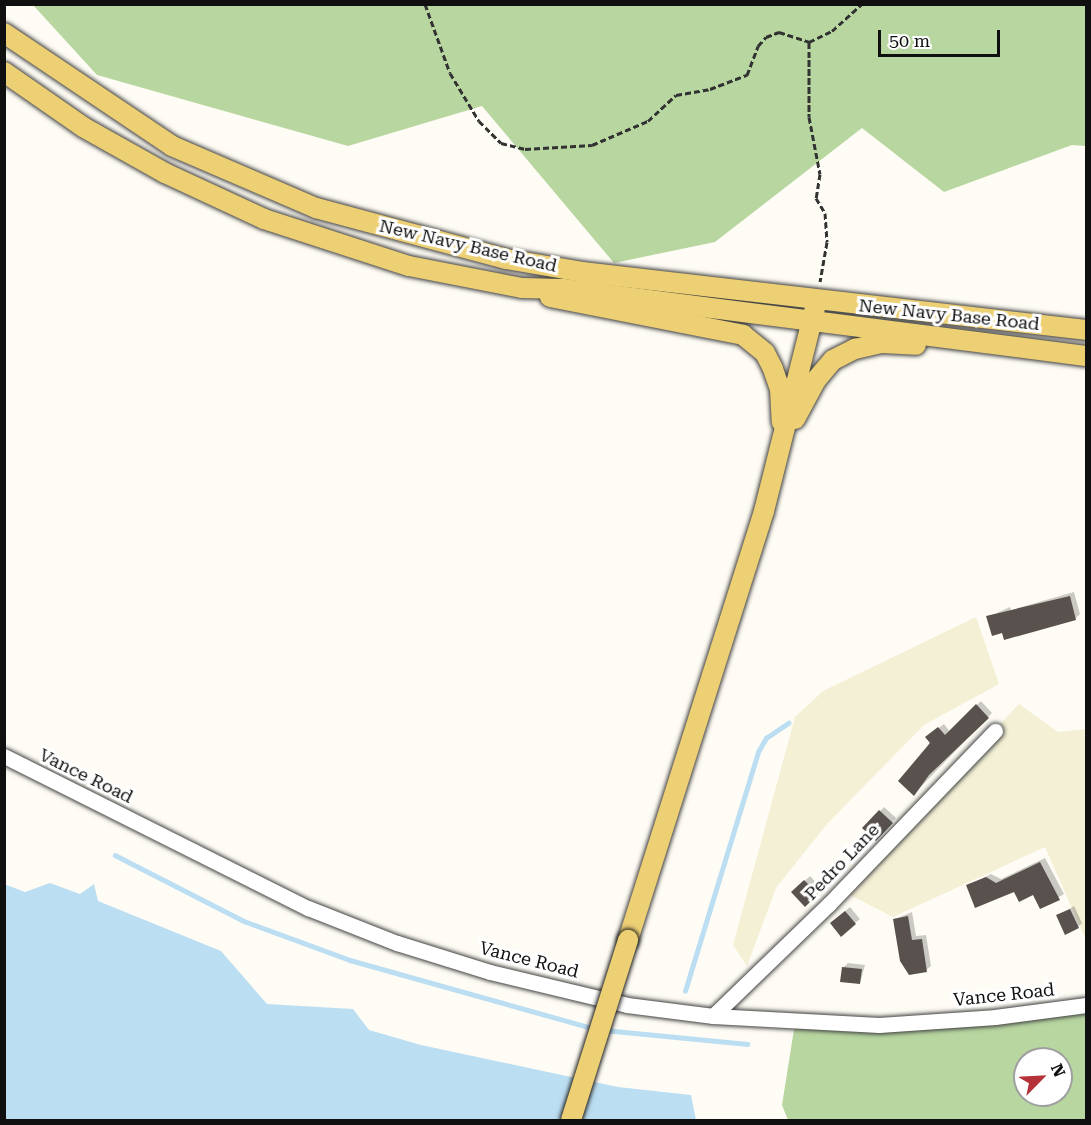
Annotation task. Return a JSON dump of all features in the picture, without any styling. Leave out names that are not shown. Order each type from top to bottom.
[{"type":"main road","name":"New Navy Base Road","points":[[4,33],[172,146],[316,208],[506,259],[817,300],[1086,330]]},
{"type":"main road","name":"New Navy Base Road","points":[[4,72],[83,127],[165,172],[264,219],[409,266],[522,288],[562,289],[950,337],[984,346],[1086,356]]},
{"type":"main road","points":[[522,288],[568,303],[712,326],[743,335],[765,353],[773,369],[780,389],[782,442]]},
{"type":"main road","points":[[571,1120],[782,442],[817,300]]},
{"type":"main road","points":[[782,442],[816,380],[833,360],[855,349],[882,343],[984,346]]},
{"type":"street","name":"Pedro Lane","points":[[713,1016],[829,904],[995,731]]},
{"type":"street","name":"Vance Road","points":[[4,756],[308,908],[397,943],[490,972],[627,1005],[713,1016],[879,1025],[995,1017],[1086,1005]]},
{"type":"path","points":[[425,4],[450,73],[463,97],[489,133],[501,143],[519,149],[592,145],[648,121],[676,95],[710,89],[747,75],[758,46],[766,37],[779,33],[809,42],[832,31],[862,4]]},
{"type":"path","points":[[809,42],[809,117],[820,174],[816,198],[825,213],[826,242],[817,300]]},
{"type":"shaded area","points":[[976,617],[999,684],[924,725],[827,824],[776,888],[747,966],[733,945],[795,717],[823,691]]},
{"type":"shaded area","points":[[1019,704],[1058,732],[1086,729],[1086,940],[1045,847],[893,917],[842,891]]},
{"type":"green space","points":[[33,5],[1086,5],[1086,146],[1072,145],[944,192],[862,128],[715,242],[614,263],[482,106],[348,146],[97,75]]},
{"type":"green space","points":[[1086,1005],[1086,1120],[788,1120],[782,1105],[795,1023],[879,1025]]},
{"type":"water","points":[[50,883],[80,894],[94,884],[98,901],[221,951],[267,1004],[353,1009],[369,1030],[421,1045],[618,1087],[691,1095],[696,1120],[5,1120],[4,884],[25,892]]},
{"type":"building","points":[[1070,596],[1076,620],[1004,640],[1002,633],[992,636],[986,616]]},
{"type":"building","points":[[976,704],[989,718],[929,775],[914,796],[898,781],[930,743],[925,737],[938,727],[945,735]]},
{"type":"building","points":[[879,810],[893,823],[876,841],[862,828]]},
{"type":"building","points":[[1040,862],[1060,900],[1040,909],[1033,895],[1019,902],[1014,892],[975,908],[966,885],[986,877],[996,883]]},
{"type":"building","points":[[804,880],[818,894],[805,907],[791,892]]},
{"type":"building","points":[[1070,909],[1079,928],[1065,935],[1056,915]]},
{"type":"building","points":[[845,911],[856,924],[841,937],[830,923]]},
{"type":"building","points":[[908,916],[912,940],[922,939],[927,972],[909,975],[900,961],[893,919]]},
{"type":"building","points":[[842,967],[862,969],[860,984],[840,982]]},
{"type":"waterway","points":[[685,991],[758,752],[766,738],[788,723]]},
{"type":"waterway","points":[[115,855],[244,921],[350,960],[595,1029]]},
{"type":"waterway","points":[[604,1030],[747,1044]]}]
